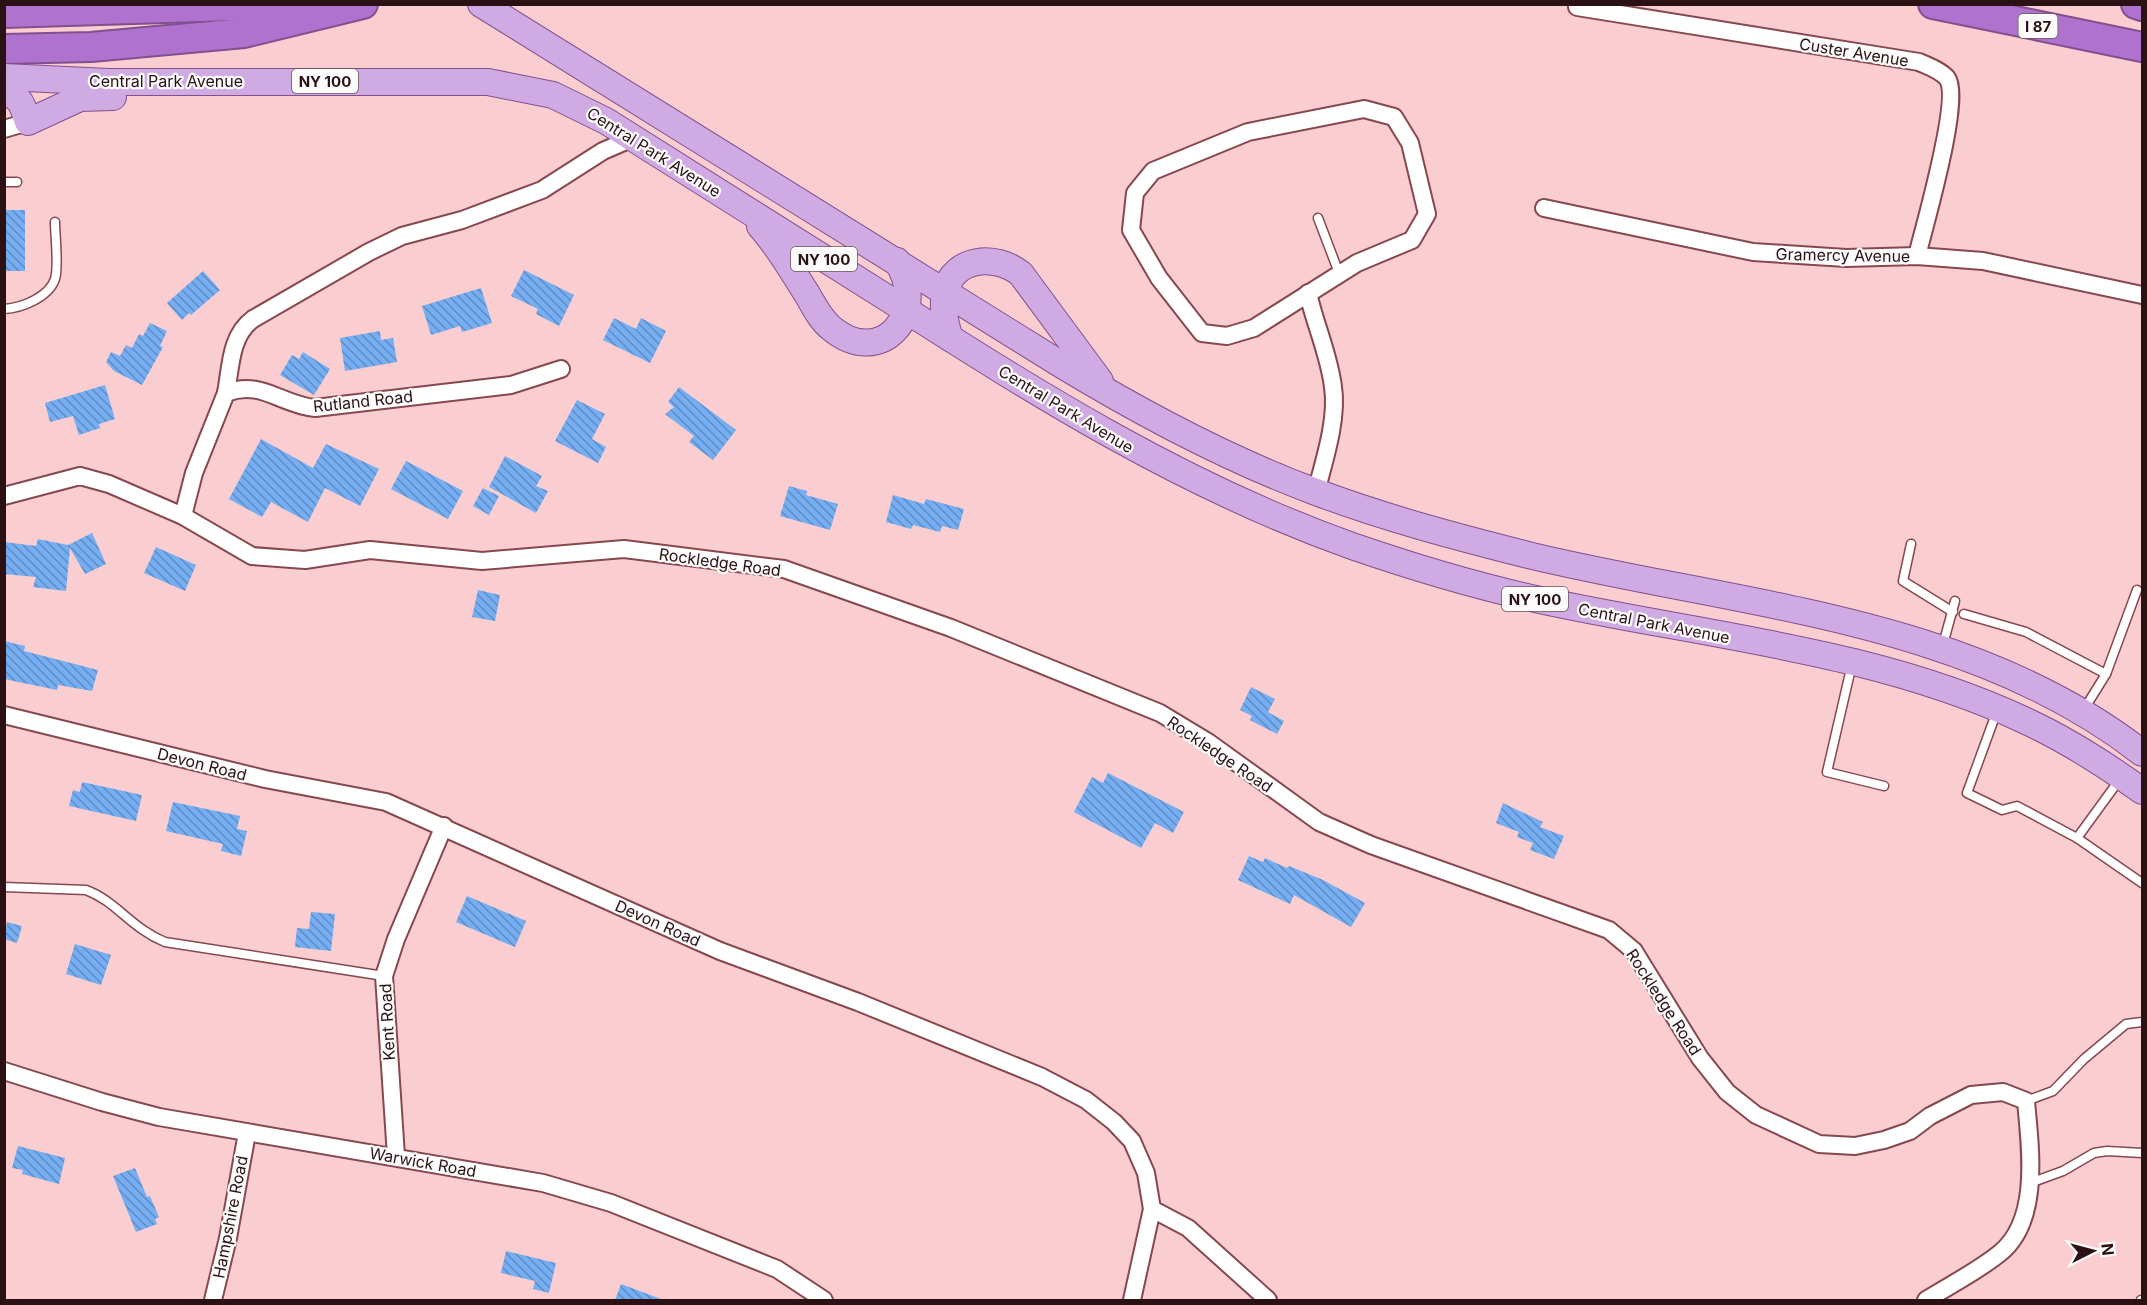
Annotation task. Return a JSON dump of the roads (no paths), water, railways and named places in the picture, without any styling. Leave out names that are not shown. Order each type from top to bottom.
[{"type":"highway","points":[[4,13],[299,4]]},
{"type":"highway","points":[[4,49],[91,47],[243,33],[363,4]]},
{"type":"highway","name":"I 87","points":[[1933,4],[2142,47]]},
{"type":"highway","points":[[2136,4],[2142,6]]},
{"type":"main road","name":"Central Park Avenue","points":[[481,4],[1112,395],[1219,451],[1316,492],[1404,522],[1588,569],[1774,604],[1897,636],[1987,666],[2083,711],[2105,724],[2142,753]]},
{"type":"main road","name":"Central Park Avenue","points":[[4,77],[119,82],[459,81],[524,88],[553,95],[580,107],[633,138],[1063,409],[1156,461],[1262,511],[1343,542],[1445,576],[1506,592],[1852,663],[1940,686],[1998,708],[2056,736],[2142,791]]},
{"type":"main road","points":[[16,125],[80,98],[187,95],[268,81]]},
{"type":"main road","points":[[4,93],[15,95],[20,100],[16,125]]},
{"type":"main road","points":[[741,206],[776,245],[819,315],[839,334],[860,341],[879,339],[895,332],[907,311],[908,285],[897,261]]},
{"type":"main road","points":[[950,338],[944,314],[945,291],[958,271],[977,261],[995,260],[1013,267],[1028,283],[1069,343],[1112,395]]},
{"type":"main road","points":[[2105,724],[2142,742]]},
{"type":"street","name":"Custer Avenue","points":[[1577,7],[1919,62],[1935,69],[1948,79],[1952,95],[1947,132],[1917,256]]},
{"type":"street","points":[[1364,109],[1394,117],[1410,144],[1427,213],[1412,240],[1339,273],[1254,328],[1227,336],[1202,333],[1159,278],[1131,230],[1135,194],[1153,171],[1248,132],[1364,109]]},
{"type":"street","points":[[183,516],[194,473],[226,393],[235,339],[242,327],[369,252],[402,236],[462,220],[542,190],[603,151],[633,138]]},
{"type":"street","name":"Gramercy Avenue","points":[[1544,208],[1753,252],[1846,258],[1917,256],[1983,261],[2142,295]]},
{"type":"street","points":[[1308,292],[1328,356],[1334,390],[1329,440],[1316,492]]},
{"type":"street","name":"Rutland Road","points":[[226,393],[242,387],[258,388],[298,406],[315,408],[511,386],[561,369]]},
{"type":"street","name":"Rockledge Road","points":[[4,496],[80,476],[109,484],[183,516],[252,556],[305,560],[370,550],[482,561],[624,549],[784,570],[951,628],[1160,713],[1208,742],[1319,822],[1371,845],[1609,930],[1635,951],[1700,1058],[1727,1092],[1756,1115],[1819,1144],[1854,1146],[1884,1140],[1910,1131],[1930,1116],[1971,1095],[2003,1092],[2026,1101]]},
{"type":"street","name":"Devon Road","points":[[4,715],[266,779],[386,802],[720,951],[858,1002],[1042,1077],[1086,1100],[1114,1122],[1132,1141],[1146,1173],[1152,1209],[1132,1300]]},
{"type":"street","name":"Kent Road","points":[[396,1156],[384,976],[396,939],[444,826]]},
{"type":"street","name":"Warwick Road","points":[[4,1071],[148,1114],[543,1183],[611,1203],[777,1269],[807,1294],[824,1300]]},
{"type":"street","points":[[1926,1300],[2002,1252],[2018,1228],[2029,1199],[2031,1157],[2026,1101]]},
{"type":"street","name":"Hampshire Road","points":[[213,1300],[228,1238],[247,1133]]},
{"type":"street","points":[[1152,1209],[1188,1228],[1263,1298]]},
{"type":"lane","points":[[4,182],[17,182]]},
{"type":"lane","points":[[1318,218],[1339,273]]},
{"type":"lane","points":[[4,309],[34,301],[46,291],[55,278],[55,222]]},
{"type":"lane","points":[[1911,544],[1903,581],[1953,612]]},
{"type":"lane","points":[[2083,711],[2106,674],[2137,591]]},
{"type":"lane","points":[[1941,651],[1955,601]]},
{"type":"lane","points":[[1964,614],[2026,632],[2106,674]]},
{"type":"lane","points":[[1852,663],[1827,772],[1884,786]]},
{"type":"lane","points":[[1998,708],[1967,793],[2002,810],[2017,806],[2077,838],[2142,883]]},
{"type":"lane","points":[[2077,838],[2122,777]]},
{"type":"lane","points":[[4,887],[86,890],[103,898],[148,935],[165,942],[384,976]]},
{"type":"lane","points":[[2026,1101],[2053,1091],[2084,1059],[2126,1024],[2142,1022]]},
{"type":"lane","points":[[2030,1183],[2063,1171],[2094,1153],[2106,1151],[2142,1153]]}]
